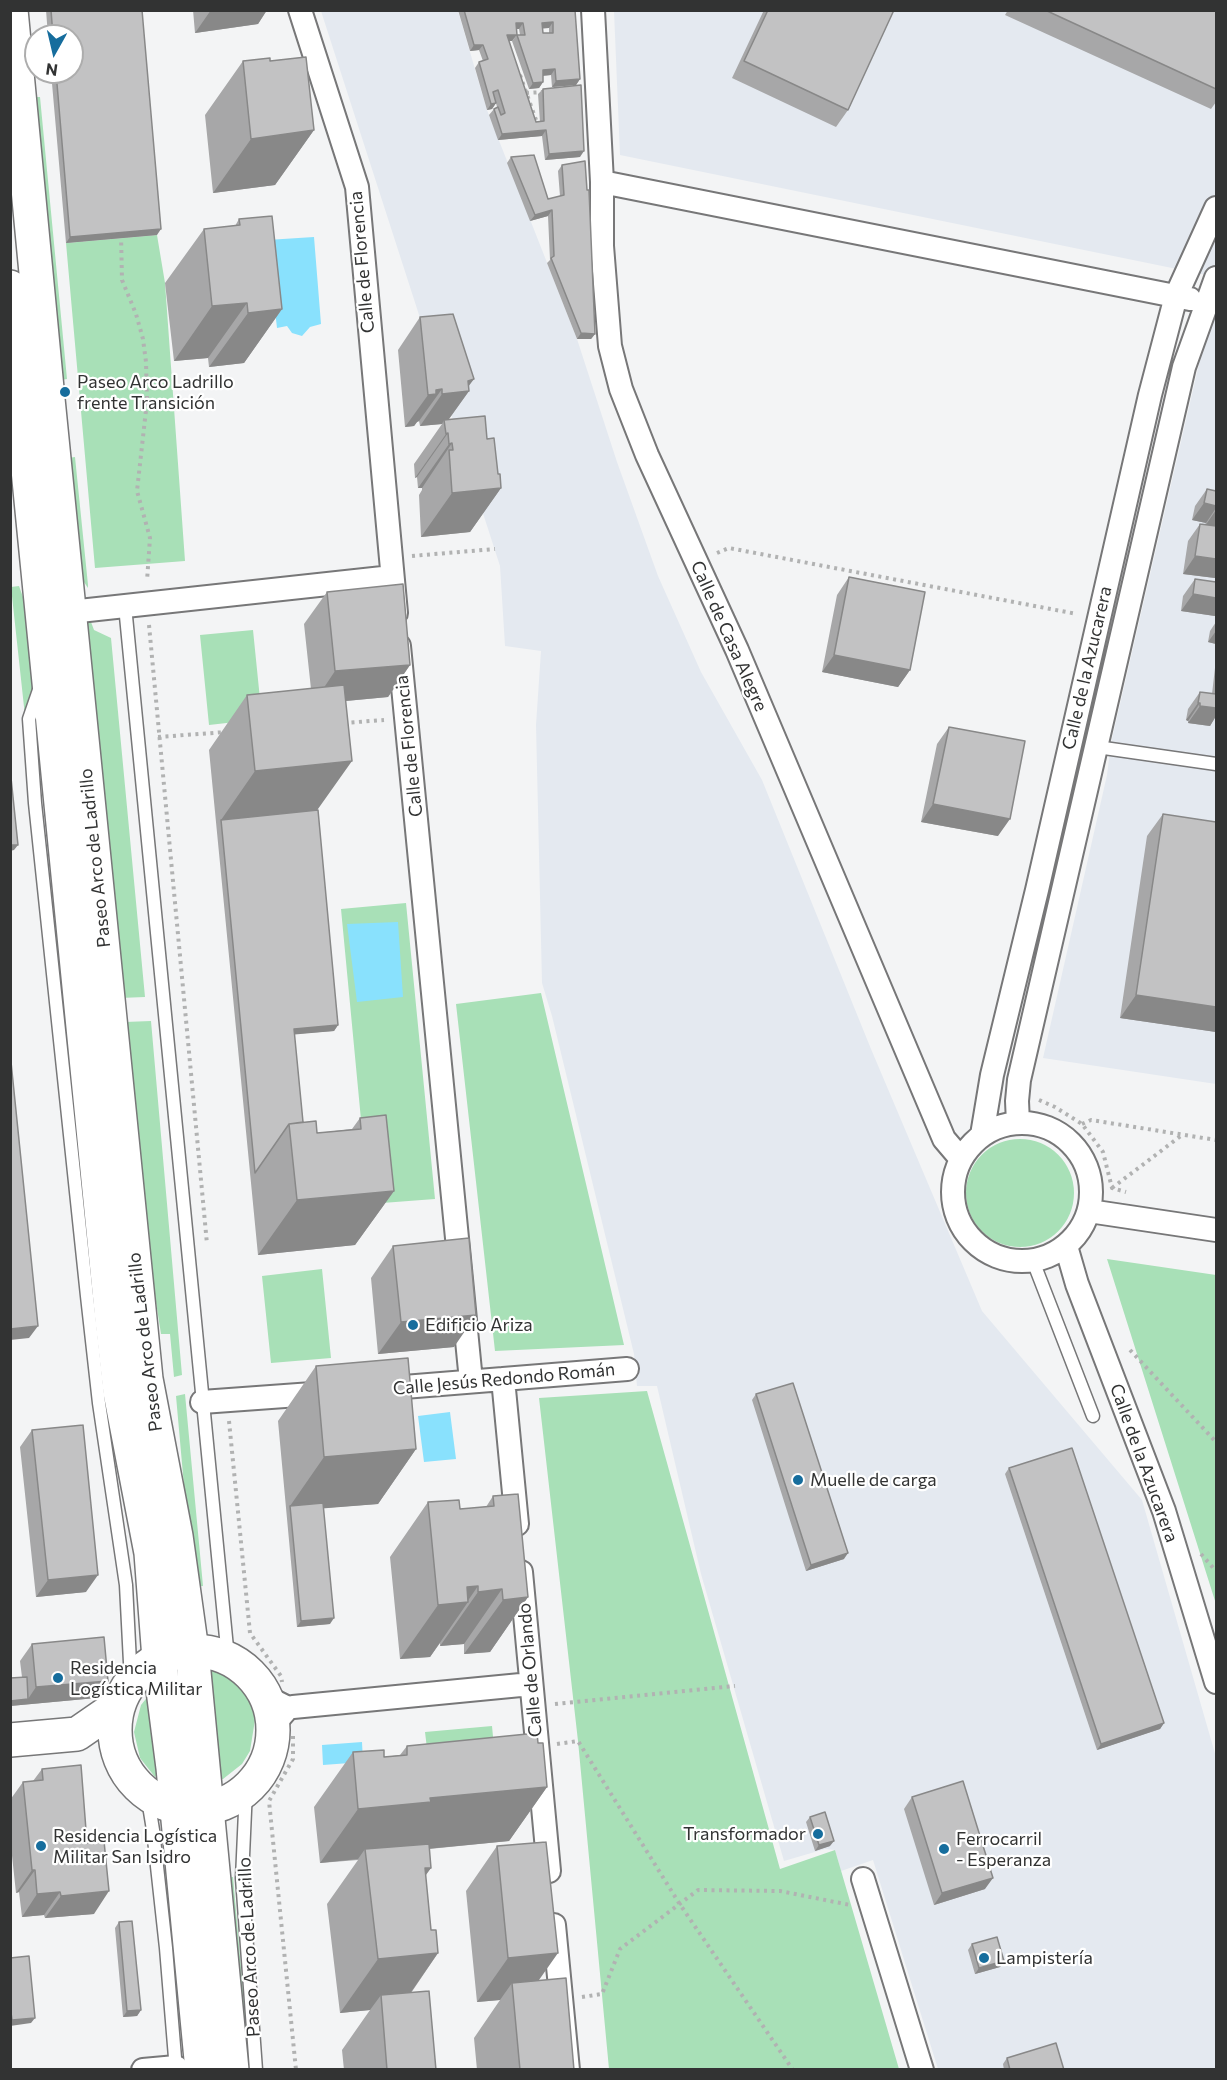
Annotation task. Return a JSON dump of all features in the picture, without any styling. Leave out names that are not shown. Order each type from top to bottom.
[{"type":"main road","name":"Paseo Arco de Ladrillo","points":[[11,10],[146,1379],[176,1536],[192,1651],[191,1807],[184,2069]]},
{"type":"main road","name":"Paseo Arco de Ladrillo","points":[[10,287],[14,400],[47,654],[120,1392],[151,1553],[159,1659],[191,1807],[232,2070]]},
{"type":"main road","points":[[10,1740],[77,1734],[125,1694],[143,1669],[159,1659],[175,1653],[211,1652],[228,1658],[244,1668],[257,1682],[276,1710],[270,1752],[261,1772],[246,1789],[227,1802],[191,1807],[162,1802],[147,1793],[129,1774],[121,1760],[116,1745],[115,1730],[125,1694]]},
{"type":"main road","points":[[77,1734],[121,1760]]},
{"type":"street","name":"Calle de Florencia","points":[[300,10],[357,187],[391,568],[471,1381]]},
{"type":"street","name":"Calle de Casa Alegre","points":[[593,10],[602,182],[602,246],[610,346],[621,389],[644,447],[737,650],[944,1138],[961,1159]]},
{"type":"street","points":[[602,182],[1206,302]]},
{"type":"street","name":"Calle de la Azucarera","points":[[982,1135],[992,1075],[1037,890],[1150,395],[1176,296],[1216,208]]},
{"type":"street","name":"Calle de la Azucarera","points":[[1018,1123],[1019,1080],[1184,367],[1216,278]]},
{"type":"street","points":[[14,400],[44,362]]},
{"type":"street","points":[[70,612],[136,605],[391,568]]},
{"type":"street","name":"Paseo Arco de Ladrillo","points":[[47,654],[70,612]]},
{"type":"street","points":[[1006,1124],[1040,1125],[1060,1134],[1077,1149],[1088,1168],[1090,1178],[1092,1189],[1089,1211],[1076,1236],[1056,1253],[1033,1260],[1011,1260],[990,1253],[973,1240],[960,1222],[954,1202],[954,1180],[961,1159],[982,1135],[1006,1124]]},
{"type":"street","points":[[1089,1211],[1216,1230]]},
{"type":"street","name":"Calle de la Azucarera","points":[[1066,1246],[1077,1284],[1164,1511],[1216,1682]]},
{"type":"street","name":"Calle Jesús Redondo Román","points":[[201,1402],[627,1369]]},
{"type":"street","name":"Calle de Orlando","points":[[503,1379],[568,2070]]},
{"type":"street","points":[[276,1710],[533,1695]]},
{"type":"street","points":[[863,1879],[922,2070]]},
{"type":"street","points":[[143,2070],[184,2069]]},
{"type":"lane","points":[[136,605],[137,738],[228,1658]]},
{"type":"lane","name":"Paseo Arco de Ladrillo","points":[[47,654],[29,719],[35,803],[99,1403],[126,1585],[125,1694]]},
{"type":"lane","points":[[1097,747],[1216,764]]},
{"type":"lane","points":[[1033,1260],[1093,1416]]},
{"type":"lane","name":"Paseo Arco de Ladrillo","points":[[246,1789],[242,1878],[256,2070]]},
{"type":"lane","points":[[147,1793],[184,2069]]},
{"type":"path","points":[[519,71],[536,120]]},
{"type":"path","points":[[526,93],[550,91]]},
{"type":"path","points":[[121,229],[122,280],[136,314],[143,339],[146,363],[147,401],[137,491],[150,538],[136,605],[159,737],[208,1253]]},
{"type":"path","points":[[697,563],[729,548],[1098,618]]},
{"type":"path","points":[[391,568],[495,549]]},
{"type":"path","points":[[335,723],[406,718]]},
{"type":"path","points":[[137,738],[230,732]]},
{"type":"path","points":[[1019,1080],[1033,1083],[1032,1097],[1055,1107],[1082,1124],[1103,1152],[1112,1188]]},
{"type":"path","points":[[1082,1124],[1090,1120],[1216,1140]]},
{"type":"path","points":[[1112,1188],[1183,1135]]},
{"type":"path","points":[[1112,1188],[1127,1192]]},
{"type":"path","points":[[1130,1350],[1216,1442]]},
{"type":"path","points":[[226,1401],[250,1633],[281,1676],[276,1710],[294,1735],[293,1759],[269,1801],[296,2070]]},
{"type":"path","points":[[1194,1546],[1216,1571]]},
{"type":"path","points":[[533,1695],[735,1686]]},
{"type":"path","points":[[537,1746],[578,1741],[679,1903],[793,2070]]},
{"type":"path","points":[[561,2000],[602,1994],[620,1949],[698,1890],[780,1891],[871,1909]]},
{"type":"shaded area","points":[[321,11],[458,11],[487,110],[577,339],[617,462],[658,576],[701,672],[762,780],[871,1049],[982,1311],[1142,1500],[1216,1757],[1216,2069],[938,2069],[873,1860],[841,1871],[835,1850],[825,1849],[784,1861],[701,1574],[657,1386],[637,1386],[634,1354],[542,983],[536,725],[541,651],[505,646],[500,566]]},
{"type":"shaded area","points":[[614,11],[1216,11],[1216,277],[620,155]]},
{"type":"shaded area","points":[[1216,291],[1216,1084],[1043,1058],[1107,775],[1111,743]]},
{"type":"green space","points":[[33,97],[40,97],[67,379],[61,380]]},
{"type":"green space","points":[[157,235],[165,283],[185,561],[95,568],[66,243]]},
{"type":"green space","points":[[75,457],[88,588],[80,576],[68,458]]},
{"type":"green space","points":[[19,586],[33,625],[38,663],[25,716],[11,587]]},
{"type":"green space","points":[[91,622],[94,630],[111,638],[145,997],[120,998],[84,625]]},
{"type":"green space","points":[[253,630],[262,719],[209,725],[200,635]]},
{"type":"green space","points":[[406,903],[435,1199],[369,1204],[341,909]]},
{"type":"green space","points":[[541,993],[624,1345],[495,1351],[456,1004]]},
{"type":"green space","points":[[151,1021],[182,1375],[174,1377],[170,1334],[161,1334],[141,1206],[125,1022]]},
{"type":"green space","points":[[1020,1139],[1041,1143],[1058,1155],[1070,1172],[1074,1193],[1070,1214],[1058,1231],[1041,1243],[1020,1247],[999,1243],[982,1231],[970,1214],[966,1193],[970,1172],[982,1155],[999,1143]]},
{"type":"green space","points":[[1107,1259],[1216,1275],[1216,1604]]},
{"type":"green space","points":[[322,1269],[331,1358],[271,1363],[262,1276]]},
{"type":"green space","points":[[647,1391],[780,1869],[835,1850],[899,2069],[609,2069],[578,1741],[539,1398]]},
{"type":"green space","points":[[185,1394],[203,1586],[193,1587],[176,1396]]},
{"type":"green space","points":[[211,1664],[235,1676],[252,1704],[255,1720],[250,1751],[242,1764],[223,1779],[217,1779],[205,1671]]},
{"type":"green space","points":[[149,1695],[160,1773],[155,1777],[140,1758],[134,1732],[141,1705]]},
{"type":"green space","points":[[492,1726],[495,1758],[429,1765],[425,1732]]},
{"type":"green space","points":[[226,1877],[233,1877],[250,2069],[242,2069]]},
{"type":"water","points":[[314,237],[321,324],[310,327],[302,336],[292,333],[287,326],[277,328],[267,240]]},
{"type":"water","points":[[398,922],[403,997],[357,1002],[347,924]]},
{"type":"water","points":[[450,1412],[456,1459],[424,1462],[418,1416]]},
{"type":"water","points":[[362,1742],[363,1762],[323,1765],[322,1745]]},
{"type":"building","points":[[51,10],[142,10],[161,229],[70,237],[57,84],[84,84],[84,24],[52,24]]},
{"type":"building","points":[[464,10],[575,10],[580,79],[556,81],[555,69],[543,70],[543,82],[533,83],[517,35],[507,35],[536,122],[544,121],[543,89],[581,85],[584,151],[549,154],[546,130],[502,134],[494,109],[498,107],[501,115],[505,113],[498,90],[493,92],[496,103],[491,104],[479,62],[488,59],[483,45],[474,45]],"holes":[[[553,22],[553,33],[543,33],[542,23]],[[516,23],[523,23],[525,35],[517,35]]]},
{"type":"building","points":[[768,10],[894,10],[848,110],[744,61]]},
{"type":"building","points":[[1045,10],[1216,10],[1216,89]]},
{"type":"building","points":[[306,57],[314,130],[251,139],[243,61]]},
{"type":"building","points":[[534,155],[548,199],[564,195],[562,165],[585,161],[587,190],[589,190],[595,334],[581,333],[551,258],[554,256],[552,210],[535,215],[511,157]]},
{"type":"building","points":[[272,216],[282,309],[248,313],[247,303],[212,306],[204,229],[240,225],[239,219]]},
{"type":"building","points":[[453,314],[474,379],[468,381],[469,391],[442,394],[442,389],[436,390],[436,394],[428,395],[420,317]]},
{"type":"building","points":[[485,416],[487,439],[494,438],[501,488],[452,493],[449,450],[453,450],[452,443],[449,444],[448,433],[446,434],[444,420]]},
{"type":"building","points":[[1207,489],[1216,491],[1216,506],[1204,503]]},
{"type":"building","points":[[1200,524],[1216,526],[1216,559],[1195,556]]},
{"type":"building","points":[[849,577],[925,592],[910,670],[834,655]]},
{"type":"building","points":[[1195,579],[1216,582],[1216,598],[1193,594]]},
{"type":"building","points":[[403,584],[410,665],[335,671],[327,592]]},
{"type":"building","points":[[344,685],[352,761],[255,771],[247,695]]},
{"type":"building","points":[[1200,692],[1216,694],[1216,708],[1200,706],[1198,703]]},
{"type":"building","points":[[949,727],[1025,741],[1010,819],[933,804]]},
{"type":"building","points":[[10,768],[18,845],[10,845]]},
{"type":"building","points":[[318,810],[338,1025],[294,1029],[303,1122],[289,1124],[255,1173],[221,820]]},
{"type":"building","points":[[1163,814],[1216,822],[1216,1007],[1136,995]]},
{"type":"building","points":[[10,1052],[38,1326],[10,1329]]},
{"type":"building","points":[[386,1115],[394,1191],[297,1200],[289,1124],[316,1121],[317,1133],[361,1129],[360,1118]]},
{"type":"building","points":[[469,1238],[476,1315],[401,1322],[393,1246]]},
{"type":"building","points":[[408,1358],[416,1449],[324,1457],[316,1366]]},
{"type":"building","name":"Muelle de carga","points":[[793,1383],[848,1553],[811,1565],[756,1394]]},
{"type":"building","points":[[83,1425],[98,1575],[48,1580],[32,1430]]},
{"type":"building","points":[[1072,1448],[1164,1723],[1101,1744],[1009,1468]]},
{"type":"building","points":[[518,1494],[528,1597],[503,1600],[502,1589],[478,1592],[478,1586],[467,1587],[468,1602],[438,1605],[428,1502],[459,1500],[460,1509],[494,1506],[493,1496]]},
{"type":"building","points":[[323,1503],[334,1618],[301,1621],[290,1506]]},
{"type":"building","points":[[104,1637],[108,1681],[36,1687],[32,1644]]},
{"type":"building","points":[[27,1677],[28,1699],[10,1701],[10,1678]]},
{"type":"building","points":[[537,1733],[538,1743],[543,1743],[547,1787],[430,1798],[431,1802],[358,1809],[353,1752],[384,1750],[384,1757],[407,1755],[407,1746]]},
{"type":"building","points":[[81,1765],[87,1843],[104,1841],[109,1891],[61,1896],[60,1892],[37,1894],[35,1870],[32,1870],[23,1782],[43,1780],[42,1769]]},
{"type":"building","name":"Ferrocarril - Esperanza","points":[[963,1781],[993,1878],[942,1893],[912,1797]]},
{"type":"building","points":[[825,1812],[834,1841],[819,1845],[810,1817]]},
{"type":"building","points":[[546,1842],[558,1953],[508,1958],[497,1846]]},
{"type":"building","points":[[429,1844],[431,1868],[425,1868],[431,1930],[436,1930],[438,1953],[378,1959],[365,1849]]},
{"type":"building","points":[[132,1921],[141,2010],[127,2011],[119,1922]]},
{"type":"building","name":"Lampistería","points":[[997,1937],[1004,1961],[979,1968],[972,1944]]},
{"type":"building","points":[[29,1956],[35,2018],[12,2020],[10,1958]]},
{"type":"building","points":[[566,1978],[574,2070],[520,2070],[512,1983]]},
{"type":"building","points":[[429,1991],[436,2070],[387,2070],[381,1995]]},
{"type":"building","points":[[1056,2043],[1064,2070],[1010,2070],[1007,2058]]},
{"type":"place","name":"Paseo Arco Ladrillo frente Transición","points":[[65,392]]},
{"type":"place","name":"Edificio Ariza","points":[[413,1325]]},
{"type":"place","name":"Muelle de carga","points":[[798,1480]]},
{"type":"place","name":"Residencia Logística Militar","points":[[58,1678]]},
{"type":"place","name":"Transformador","points":[[818,1834]]},
{"type":"place","name":"Residencia Logística Militar San Isidro","points":[[41,1846]]},
{"type":"place","name":"Ferrocarril - Esperanza","points":[[944,1849]]},
{"type":"place","name":"Lampistería","points":[[984,1958]]}]
